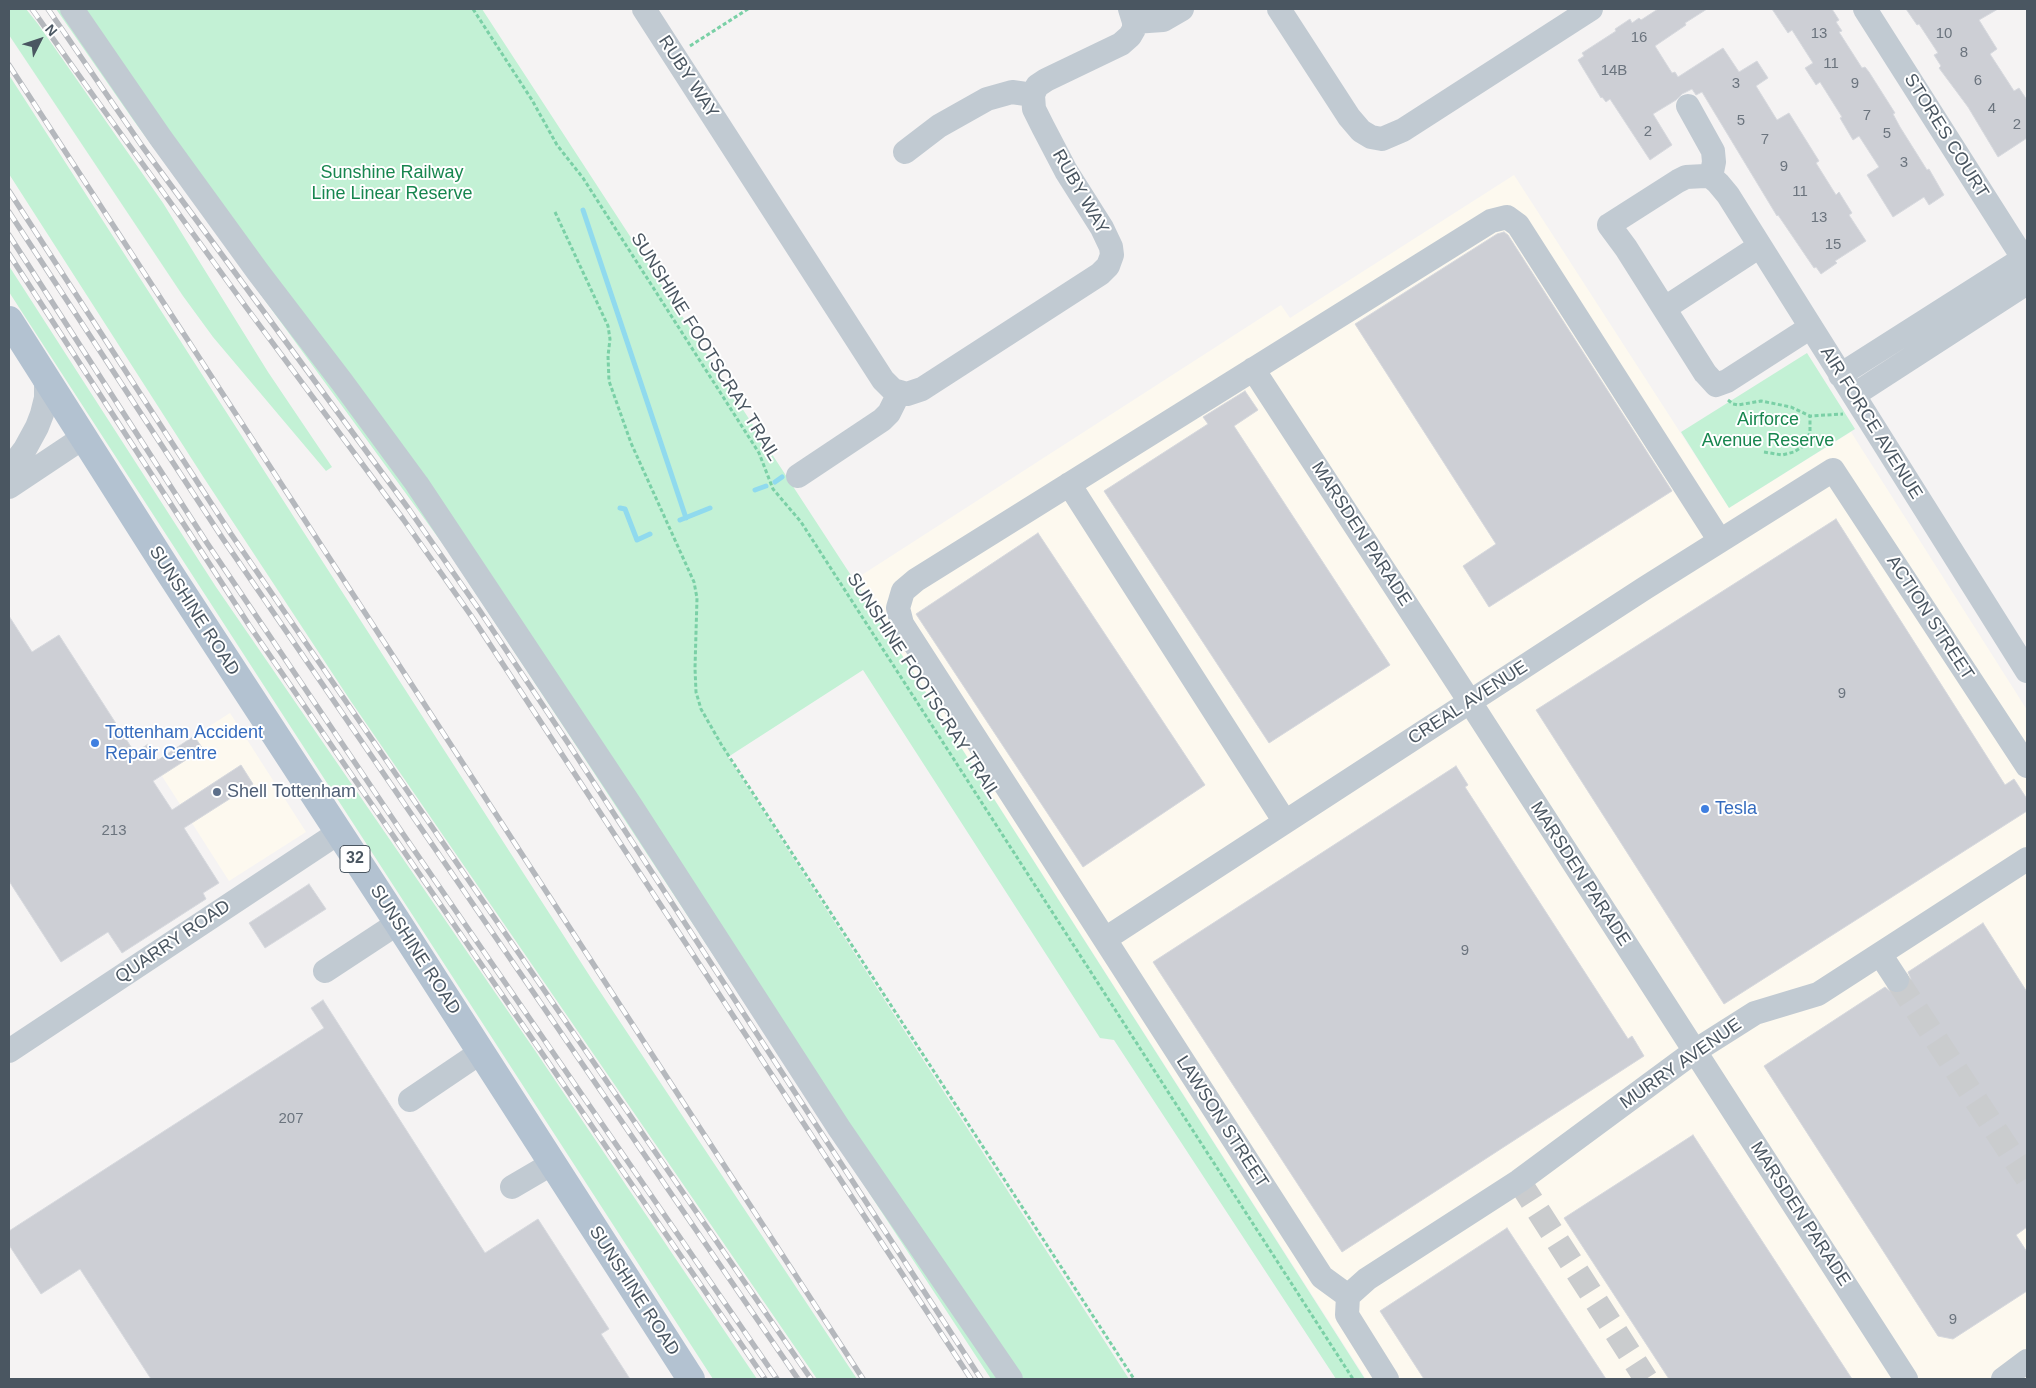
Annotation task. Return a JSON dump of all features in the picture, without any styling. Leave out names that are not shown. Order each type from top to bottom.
[{"type":"main road","name":"SUNSHINE ROAD","points":[[13,329],[42,370],[169,572],[398,923],[691,1379]]},
{"type":"street","points":[[72,9],[160,137],[246,256],[417,484],[631,806],[839,1128],[1011,1379]]},
{"type":"street","name":"RUBY WAY","points":[[644,9],[877,372],[887,386],[899,393],[907,394],[922,389],[1100,274],[1108,266],[1112,255],[1111,247],[1102,228],[1066,171],[1043,127],[1034,109],[1033,95]]},
{"type":"street","points":[[906,152],[939,126],[987,99],[1012,92],[1033,95],[1037,86],[1046,80],[1121,44],[1130,36],[1134,29],[1132,15],[1163,20],[1182,9]]},
{"type":"street","points":[[1279,9],[1349,117],[1361,131],[1371,137],[1382,138],[1403,130],[1591,9]]},
{"type":"street","name":"STORES COURT","points":[[1865,9],[2026,260]]},
{"type":"street","points":[[1688,106],[1713,151],[1714,162],[1711,177],[1695,176],[1678,181],[1609,225],[1626,248],[1705,373],[1718,385],[1811,327]]},
{"type":"street","name":"AIR FORCE AVENUE","points":[[1711,177],[1728,195],[1840,374],[1849,404],[2027,671]]},
{"type":"street","name":"LAWSON STREET","points":[[1348,1296],[1322,1277],[902,624],[898,608],[903,591],[916,580],[1491,220],[1507,217],[1518,225],[1720,541]]},
{"type":"street","points":[[1671,304],[1760,246]]},
{"type":"street","points":[[1840,374],[2026,260]]},
{"type":"street","points":[[1849,404],[2027,283]]},
{"type":"street","name":"MARSDEN PARADE","points":[[1253,369],[1906,1379]]},
{"type":"street","points":[[9,470],[25,449],[42,414],[46,398],[46,384],[42,370]]},
{"type":"street","points":[[798,476],[882,420],[888,414],[899,393]]},
{"type":"street","points":[[9,487],[84,437]]},
{"type":"street","name":"CREAL AVENUE","points":[[1105,940],[1470,702],[1833,470]]},
{"type":"street","name":"ACTION STREET","points":[[1833,470],[2027,766]]},
{"type":"street","points":[[1070,484],[1285,822]]},
{"type":"street","name":"QUARRY ROAD","points":[[9,1051],[338,832]]},
{"type":"street","name":"MURRY AVENUE","points":[[1348,1296],[1367,1279],[1519,1181],[1695,1051],[1755,1013],[1818,994],[2027,859]]},
{"type":"street","points":[[325,971],[398,923]]},
{"type":"street","points":[[1880,954],[1897,980]]},
{"type":"street","points":[[410,1100],[481,1052]]},
{"type":"street","points":[[512,1187],[553,1163]]},
{"type":"street","points":[[1348,1296],[1347,1315],[1387,1379]]},
{"type":"street","points":[[2003,1379],[2027,1361]]},
{"type":"path","name":"SUNSHINE FOOTSCRAY TRAIL","points":[[473,9],[532,100],[556,145],[583,178],[759,453],[772,489],[801,522],[1353,1379]]},
{"type":"path","points":[[682,51],[748,9]]},
{"type":"path","points":[[555,212],[608,326],[610,338],[608,356],[609,381],[631,443],[694,582],[696,598],[696,692],[701,709],[726,752],[1134,1379]]},
{"type":"path","points":[[1718,385],[1733,404],[1761,401],[1792,408],[1810,416],[1849,404]]},
{"type":"path","points":[[1764,452],[1782,455],[1794,452],[1805,445],[1810,432],[1810,416]]},
{"type":"shaded area","points":[[1514,175],[1729,508],[1851,432],[2027,710],[2027,1379],[1366,1379],[854,580],[1281,305],[1290,318]]},
{"type":"shaded area","points":[[230,713],[306,832],[229,881],[153,762]]},
{"type":"green space","points":[[9,9],[26,9],[38,24],[163,203],[268,372],[332,467],[326,471],[213,337],[183,296],[9,35]]},
{"type":"green space","name":"Sunshine Railway Line Linear Reserve","points":[[56,9],[482,9],[854,580],[1365,1379],[1336,1379],[1114,1040],[1100,1038],[863,670],[728,757],[1129,1379],[991,1379],[445,547],[134,121]]},
{"type":"green space","points":[[9,75],[591,978],[857,1379],[817,1379],[350,700],[204,478],[9,174]]},
{"type":"green space","points":[[9,266],[216,587],[536,1052],[757,1379],[713,1379],[9,292]]},
{"type":"green space","name":"Airforce Avenue Reserve","points":[[1807,353],[1855,429],[1729,508],[1681,432]]},
{"type":"building","points":[[1658,9],[1707,9],[1655,46],[1672,73],[1675,72],[1678,77],[1723,48],[1739,72],[1757,61],[1768,78],[1756,86],[1777,120],[1789,113],[1819,161],[1816,163],[1836,195],[1839,192],[1852,213],[1849,215],[1866,241],[1835,261],[1837,263],[1821,274],[1816,267],[1814,268],[1777,216],[1702,92],[1696,95],[1692,89],[1653,114],[1672,145],[1650,160],[1610,99],[1606,102],[1601,98],[1578,60],[1584,56],[1582,53],[1616,31],[1615,29],[1630,19],[1632,23],[1639,18],[1641,20]]},
{"type":"building","points":[[1772,9],[1832,9],[1839,20],[1836,22],[1842,31],[1839,32],[1862,68],[1865,67],[1869,72],[1895,113],[1893,114],[1900,127],[1927,170],[1929,169],[1944,195],[1929,205],[1924,197],[1893,217],[1867,175],[1879,167],[1859,136],[1853,140],[1840,118],[1842,117],[1820,82],[1816,85],[1805,68],[1813,63],[1792,30],[1788,33]]},
{"type":"building","points":[[1906,9],[1998,9],[1979,20],[1997,49],[1990,54],[2014,91],[2019,88],[2027,100],[2027,138],[1998,157],[1968,107],[1939,68],[1941,66],[1934,55],[1938,53],[1919,24],[1917,25]]},
{"type":"building","points":[[1504,232],[1508,235],[1672,491],[1489,607],[1463,566],[1496,544],[1355,324],[1497,234]]},
{"type":"building","points":[[1245,391],[1258,410],[1234,426],[1390,665],[1269,743],[1104,491],[1208,424],[1203,417]]},
{"type":"building","points":[[1836,519],[2005,785],[2014,779],[2027,799],[2027,811],[1724,1004],[1536,710]]},
{"type":"building","points":[[1038,533],[1205,785],[1083,867],[916,614]]},
{"type":"building","points":[[9,616],[32,652],[59,635],[135,753],[148,744],[158,760],[194,736],[203,749],[153,781],[172,810],[241,765],[253,784],[184,828],[219,883],[203,893],[206,899],[122,953],[108,932],[61,962],[9,881]]},
{"type":"building","points":[[1456,766],[1468,785],[1465,787],[1628,1039],[1632,1036],[1644,1056],[1342,1252],[1153,962]]},
{"type":"building","points":[[309,884],[326,909],[265,948],[249,923]]},
{"type":"building","points":[[1983,923],[2027,992],[2027,1227],[2016,1235],[2027,1252],[2027,1291],[1953,1339],[1938,1336],[1764,1066],[1885,987],[1891,992],[1898,994],[1904,992],[1909,986],[1911,979],[1908,972]]},
{"type":"building","points":[[323,1000],[485,1253],[538,1219],[609,1329],[601,1334],[630,1379],[151,1379],[80,1269],[41,1294],[9,1245],[9,1231],[324,1028],[311,1008]]},
{"type":"building","points":[[1693,1135],[1852,1379],[1669,1379],[1564,1218]]},
{"type":"building","points":[[1507,1228],[1606,1379],[1424,1379],[1380,1311]]},
{"type":"waterway","points":[[583,210],[686,518]]},
{"type":"waterway","points":[[775,482],[782,477]]},
{"type":"waterway","points":[[755,490],[766,486]]},
{"type":"waterway","points":[[620,508],[625,509],[637,540],[650,534]]},
{"type":"waterway","points":[[680,520],[710,508]]},
{"type":"tunnel","points":[[1897,980],[2027,1178]]},
{"type":"tunnel","points":[[1519,1181],[1646,1379]]},
{"type":"railway","points":[[32,9],[246,307],[403,519],[472,617],[971,1379]]},
{"type":"railway","points":[[48,9],[142,146],[408,508],[480,611],[568,743],[981,1379]]},
{"type":"railway","points":[[9,65],[863,1379]]},
{"type":"railway","points":[[9,191],[231,534],[811,1379]]},
{"type":"railway","points":[[9,212],[223,539],[798,1379]]},
{"type":"railway","points":[[9,235],[207,543],[401,831],[777,1379]]},
{"type":"railway","points":[[9,254],[249,625],[765,1379]]},
{"type":"place","name":"Tottenham Accident Repair Centre","points":[[95,743]]},
{"type":"place","name":"Shell Tottenham","points":[[217,792]]},
{"type":"place","name":"Tesla","points":[[1705,809]]}]
